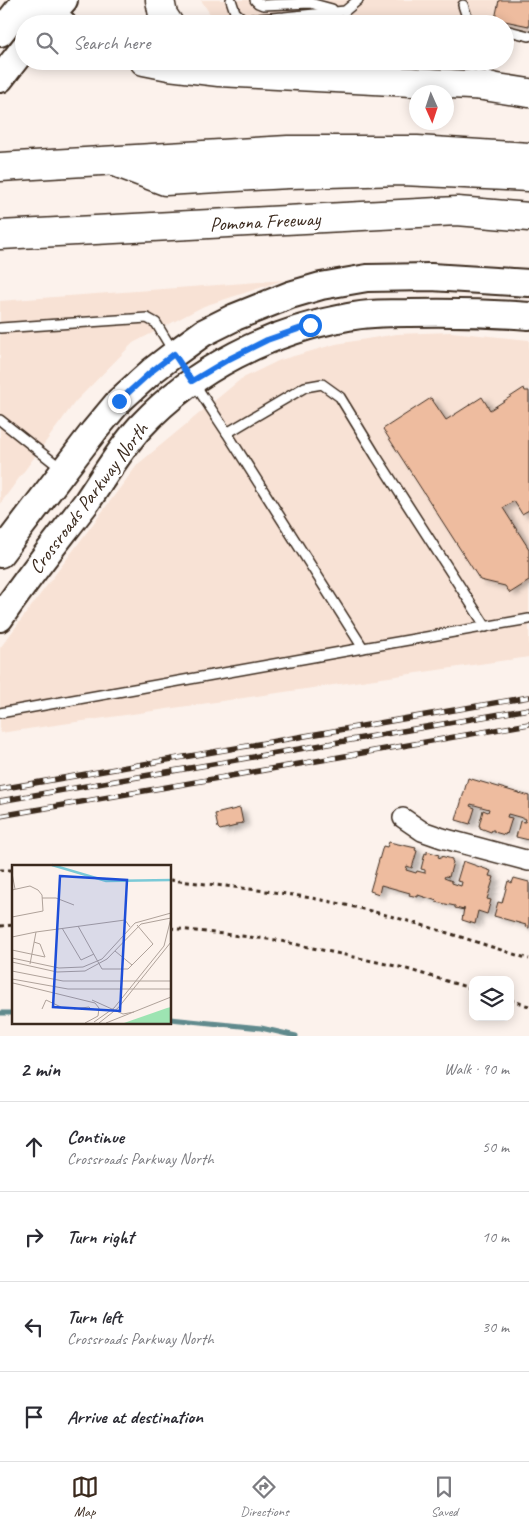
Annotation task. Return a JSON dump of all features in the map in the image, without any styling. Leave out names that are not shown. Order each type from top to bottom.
[{"type":"highway","points":[[25,0],[53,15]]},
{"type":"highway","points":[[160,0],[163,15]]},
{"type":"highway","points":[[202,70],[489,86]]},
{"type":"highway","points":[[349,70],[529,92]]},
{"type":"highway","points":[[0,167],[288,150],[417,150],[529,156]]},
{"type":"highway","points":[[109,161],[165,180],[402,170],[529,177]]},
{"type":"highway","name":"Pomona Freeway","points":[[0,235],[457,212],[529,217]]},
{"type":"street","points":[[0,33],[25,0]]},
{"type":"street","points":[[0,79],[15,60]]},
{"type":"street","name":"Crossroads Parkway North","points":[[0,554],[119,401],[174,354],[203,334],[235,317],[290,295],[321,286],[367,278],[431,277],[529,283]]},
{"type":"street","name":"Crossroads Parkway North","points":[[0,618],[28,577],[87,501],[123,447],[141,426],[192,381],[229,359],[267,340],[310,325],[349,317],[390,313],[433,312],[497,313],[529,316]]},
{"type":"street","points":[[174,354],[192,381]]},
{"type":"street","points":[[404,818],[422,831],[436,836],[529,861]]},
{"type":"lane","points":[[231,0],[239,15]]},
{"type":"lane","points":[[254,0],[263,4],[310,4],[339,11]]},
{"type":"lane","points":[[302,15],[345,10],[358,0]]},
{"type":"lane","points":[[463,5],[466,15]]},
{"type":"lane","points":[[514,32],[529,36]]},
{"type":"lane","points":[[0,328],[147,318],[156,323],[174,354]]},
{"type":"lane","points":[[192,381],[227,433],[362,648]]},
{"type":"lane","points":[[227,433],[306,387],[322,384],[340,397],[486,627]]},
{"type":"lane","points":[[0,420],[64,470]]},
{"type":"lane","points":[[0,714],[529,619]]},
{"type":"path","points":[[171,880],[254,888],[361,909],[438,930],[529,959]]},
{"type":"path","points":[[171,928],[276,940],[400,967],[469,988]]},
{"type":"path","points":[[514,1001],[529,1006]]},
{"type":"shaded area","points":[[201,0],[529,0],[529,42],[514,38],[514,15],[211,15]]},
{"type":"shaded area","points":[[284,280],[204,306],[133,343],[75,402],[0,504],[0,301]]},
{"type":"shaded area","points":[[451,332],[529,340],[529,657],[0,733],[0,648],[138,464],[241,379],[280,360],[336,344],[397,334]]},
{"type":"building","points":[[499,0],[529,0],[529,26],[514,23],[514,15],[496,15]]},
{"type":"building","points":[[524,388],[525,391],[529,391],[529,510],[522,514],[514,501],[503,508],[529,549],[529,581],[510,593],[505,586],[480,580],[383,429],[431,398],[446,420],[482,397],[490,410]]},
{"type":"building","points":[[468,778],[529,796],[529,840],[516,837],[520,821],[525,822],[526,819],[508,814],[507,817],[512,818],[505,835],[494,832],[494,830],[491,832],[480,828],[483,810],[488,812],[489,809],[471,804],[470,806],[475,808],[470,824],[456,820]]},
{"type":"building","points":[[240,808],[243,823],[220,830],[218,828],[215,814]]},
{"type":"building","points":[[389,842],[416,848],[415,850],[417,851],[412,868],[407,866],[406,870],[416,873],[417,871],[425,873],[425,870],[421,869],[427,851],[439,855],[438,857],[441,858],[441,856],[452,859],[449,877],[445,876],[444,878],[461,886],[462,882],[457,881],[463,861],[491,871],[489,876],[494,877],[487,899],[491,900],[487,914],[478,911],[475,924],[462,920],[464,910],[455,908],[455,906],[436,902],[418,895],[418,897],[409,895],[410,893],[381,885],[379,894],[370,891],[383,846],[387,847]]},
{"type":"building","points":[[514,878],[529,882],[529,928],[525,927],[526,925],[494,916],[498,902],[502,903],[508,881],[512,883]]},
{"type":"waterway","points":[[0,1013],[12,1013]]},
{"type":"waterway","points":[[171,1019],[261,1028],[296,1036]]},
{"type":"railway","points":[[0,789],[529,697]]},
{"type":"railway","points":[[0,801],[529,709]]},
{"type":"railway","points":[[0,816],[529,724]]},
{"type":"route","points":[[119,401],[174,354],[192,381],[229,359],[267,340],[310,325]]}]
